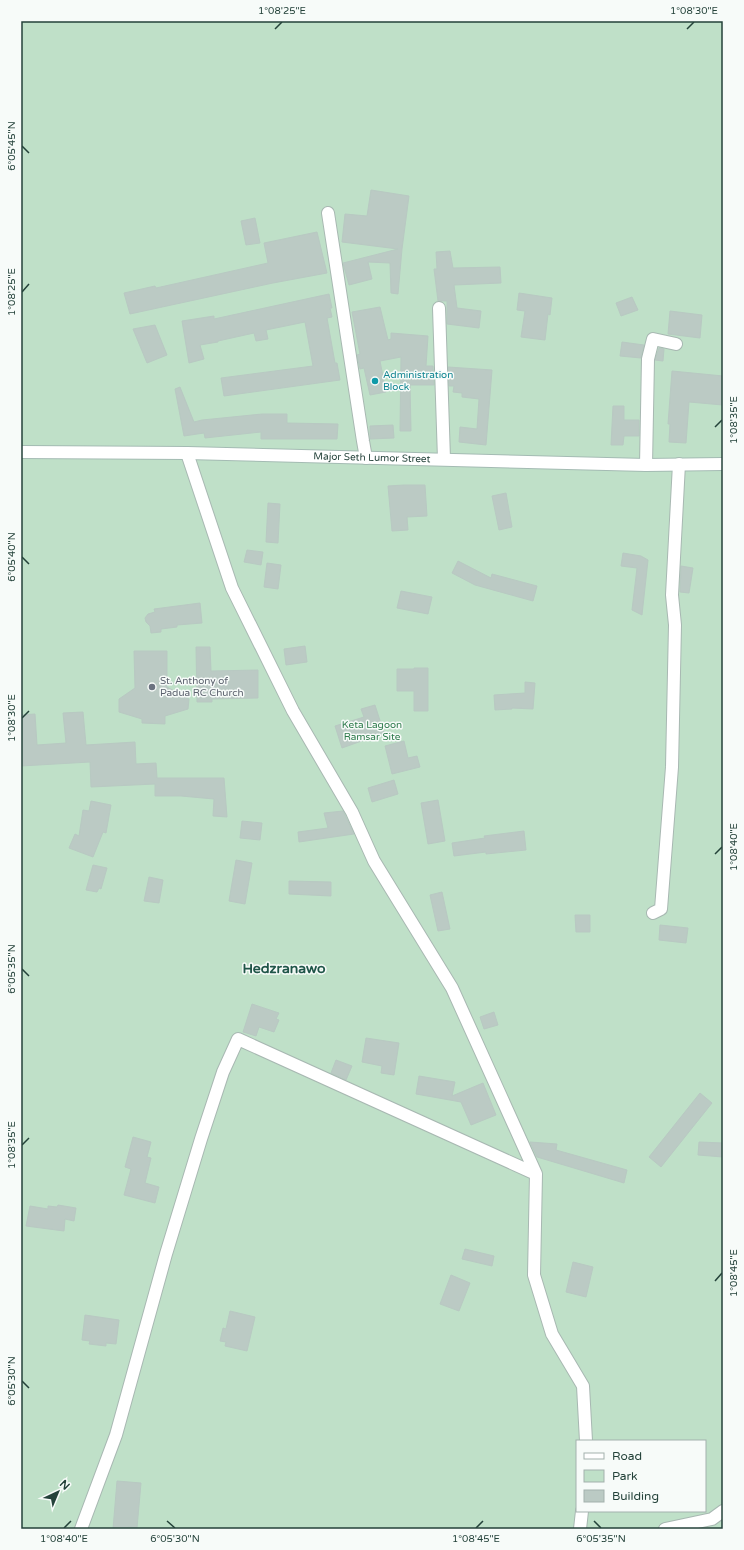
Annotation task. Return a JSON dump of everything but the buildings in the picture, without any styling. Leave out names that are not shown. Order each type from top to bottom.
[{"type":"street","points":[[328,214],[366,458]]},
{"type":"street","points":[[439,308],[444,460]]},
{"type":"street","points":[[646,465],[648,359],[653,339],[676,344]]},
{"type":"street","name":"Major Seth Lumor Street","points":[[21,452],[187,454],[646,465],[723,464]]},
{"type":"street","points":[[187,454],[232,588],[293,711],[352,812],[374,861],[452,988],[536,1174],[534,1275],[552,1334],[583,1386],[586,1440]]},
{"type":"street","points":[[653,914],[661,909],[672,767],[675,625],[672,596],[679,464]]},
{"type":"street","points":[[81,1529],[116,1435],[166,1254],[201,1139],[223,1072],[238,1039],[536,1174]]},
{"type":"street","points":[[665,1529],[712,1519],[723,1511]]},
{"type":"street","points":[[580,1529],[582,1512]]},
{"type":"green space","name":"Keta Lagoon Ramsar Site","points":[[21,21],[723,21],[723,1529],[21,1529]]},
{"type":"place","name":"Administration Block","points":[[375,381]]},
{"type":"place","name":"St. Anthony of Padua RC Church","points":[[152,687]]},
{"type":"district","name":"Hedzranawo","points":[[284,968]]}]
